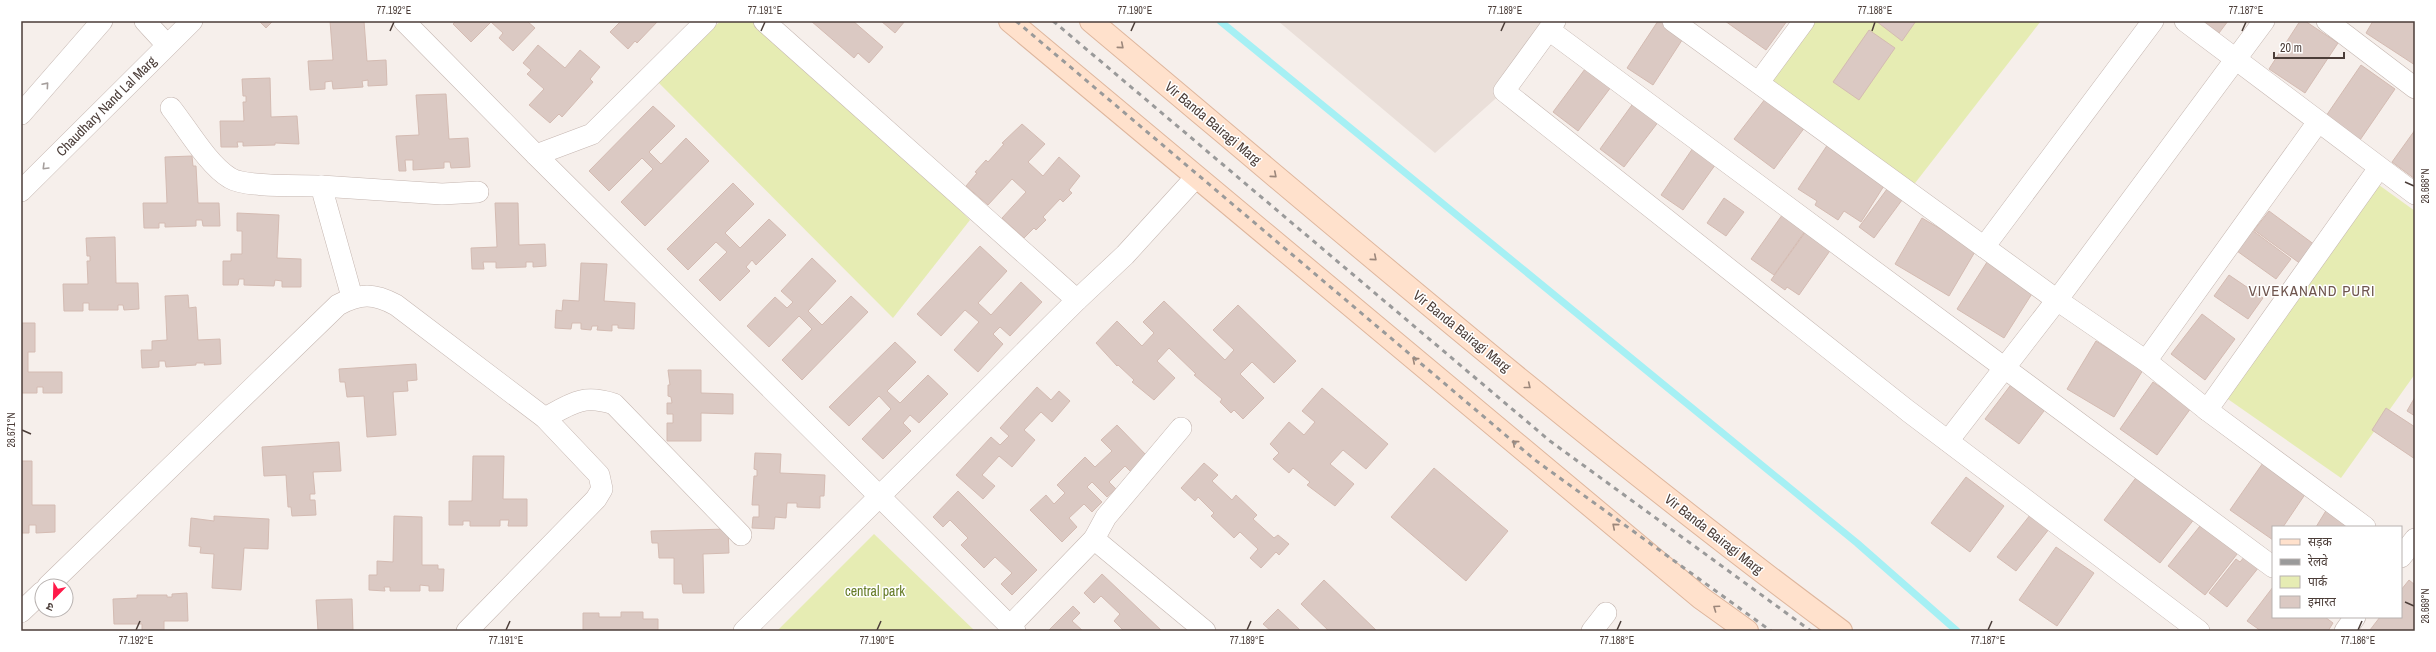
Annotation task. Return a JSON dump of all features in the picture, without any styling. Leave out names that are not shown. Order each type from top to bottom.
[{"type":"main road","points":[[1010,21],[1701,598],[1748,631]]},
{"type":"main road","name":"Vir Banda Bairagi Marg","points":[[1091,21],[1465,334],[1652,486],[1841,631]]},
{"type":"street","points":[[21,114],[102,21]]},
{"type":"street","points":[[145,21],[167,45]]},
{"type":"street","name":"Chaudhary Nand Lal Marg","points":[[21,191],[192,21]]},
{"type":"street","points":[[404,21],[536,155],[1012,628],[1094,539],[1106,517],[1181,428]]},
{"type":"street","points":[[536,155],[592,134],[706,21]]},
{"type":"street","points":[[764,21],[1077,300]]},
{"type":"street","points":[[1673,21],[1694,27],[1759,82],[2057,300],[2146,361],[2207,410],[2364,526]]},
{"type":"street","points":[[1759,82],[1804,21]]},
{"type":"street","points":[[1984,247],[2153,21]]},
{"type":"street","points":[[2185,21],[2415,194]]},
{"type":"street","points":[[1948,441],[2057,300],[2264,21]]},
{"type":"street","points":[[2327,21],[2415,88]]},
{"type":"street","points":[[2199,631],[1948,441],[1504,91],[1552,25],[2004,369],[2272,567]]},
{"type":"street","points":[[171,108],[217,168],[230,179],[244,183],[321,186],[442,194],[478,192]]},
{"type":"street","points":[[2146,361],[2318,122]]},
{"type":"street","points":[[2207,410],[2379,168]]},
{"type":"street","points":[[744,631],[1077,300],[1125,255],[1196,177]]},
{"type":"street","points":[[321,186],[352,297]]},
{"type":"street","points":[[56,578],[338,305],[352,297],[368,295],[384,299],[396,306],[545,418],[599,475],[602,489],[596,499],[468,631]]},
{"type":"street","points":[[545,418],[577,400],[597,398],[614,404],[741,535]]},
{"type":"street","points":[[1094,539],[1205,631]]},
{"type":"street","points":[[21,612],[34,600]]},
{"type":"street","points":[[1592,631],[1606,613]]},
{"type":"shaded area","points":[[1278,21],[1555,21],[1504,91],[1435,153]]},
{"type":"green space","points":[[721,21],[765,21],[970,220],[893,318],[653,77]]},
{"type":"green space","points":[[1814,21],[2041,21],[1912,187],[1767,84]]},
{"type":"green space","points":[[2372,180],[2415,211],[2415,374],[2341,478],[2222,395]]},
{"type":"green space","name":"central park","points":[[874,534],[975,631],[777,631]]},
{"type":"building","points":[[259,21],[273,21],[266,28]]},
{"type":"building","points":[[330,21],[364,21],[367,61],[386,60],[387,85],[368,86],[368,80],[362,81],[363,87],[333,89],[332,81],[325,82],[325,89],[310,90],[308,61],[333,60]]},
{"type":"building","points":[[456,21],[527,21],[535,28],[513,51],[499,38],[503,33],[491,22],[471,42],[453,24]]},
{"type":"building","points":[[621,21],[658,21],[637,43],[635,41],[628,49],[610,32]]},
{"type":"building","points":[[811,21],[853,21],[883,47],[869,63],[858,53],[854,58]]},
{"type":"building","points":[[881,21],[905,21],[895,33]]},
{"type":"building","points":[[1658,21],[1666,21],[1686,34],[1653,85],[1627,68]]},
{"type":"building","points":[[1725,21],[1787,21],[1766,50]]},
{"type":"building","points":[[1876,21],[1916,21],[1902,41]]},
{"type":"building","points":[[2203,21],[2228,21],[2219,33]]},
{"type":"building","points":[[2300,21],[2305,21],[2338,43],[2305,93],[2269,69]]},
{"type":"building","points":[[2373,21],[2415,21],[2415,65],[2366,33]]},
{"type":"building","points":[[1869,30],[1895,48],[1859,100],[1833,82]]},
{"type":"building","points":[[538,45],[565,68],[580,50],[600,67],[590,79],[593,82],[562,117],[559,114],[550,123],[529,105],[544,89],[527,74],[531,70],[523,63]]},
{"type":"building","points":[[1588,65],[1614,83],[1578,131],[1553,112]]},
{"type":"building","points":[[2361,65],[2395,89],[2360,140],[2326,116]]},
{"type":"building","points":[[270,78],[271,117],[297,116],[299,144],[275,143],[275,145],[243,146],[243,142],[237,142],[238,147],[221,147],[220,121],[244,121],[243,102],[246,102],[246,96],[243,96],[242,79]]},
{"type":"building","points":[[446,94],[449,139],[468,138],[470,167],[451,168],[450,162],[444,162],[444,168],[413,170],[413,160],[405,160],[406,171],[399,171],[396,136],[419,135],[416,95]]},
{"type":"building","points":[[1769,94],[1808,123],[1774,169],[1734,139]]},
{"type":"building","points":[[1637,98],[1662,117],[1624,167],[1600,149]]},
{"type":"building","points":[[653,106],[675,126],[649,152],[661,164],[686,138],[709,161],[645,226],[621,202],[653,169],[642,158],[609,191],[589,171]]},
{"type":"building","points":[[1022,124],[1045,144],[1028,162],[1043,176],[1059,157],[1080,176],[1069,190],[1072,193],[1063,202],[1060,199],[1043,217],[1046,220],[1036,230],[1034,228],[1024,238],[1002,218],[1026,192],[1012,179],[988,205],[966,186],[977,173],[975,172],[986,160],[988,162],[1004,144],[1002,143]]},
{"type":"building","points":[[2415,130],[2415,179],[2392,162]]},
{"type":"building","points":[[1830,141],[1889,178],[1861,222],[1844,211],[1838,220],[1815,205],[1817,201],[1798,189]]},
{"type":"building","points":[[1695,145],[1718,161],[1683,210],[1661,195]]},
{"type":"building","points":[[192,156],[193,166],[196,166],[198,203],[219,203],[220,226],[203,226],[202,220],[196,220],[196,226],[165,227],[165,223],[159,223],[159,228],[144,228],[143,203],[167,203],[165,157]]},
{"type":"building","points":[[733,183],[754,204],[725,233],[740,248],[769,219],[786,235],[756,265],[752,260],[746,267],[750,271],[720,301],[699,280],[727,252],[716,242],[688,270],[667,249]]},
{"type":"building","points":[[1890,185],[1905,196],[1874,238],[1859,227]]},
{"type":"building","points":[[1724,198],[1744,212],[1726,236],[1707,223]]},
{"type":"building","points":[[495,203],[518,203],[519,245],[545,244],[546,266],[533,267],[533,262],[526,262],[526,267],[496,268],[496,262],[483,262],[484,269],[472,269],[471,248],[497,247]]},
{"type":"building","points":[[1785,211],[1808,227],[1774,275],[1751,259]]},
{"type":"building","points":[[2269,211],[2319,248],[2305,267],[2254,230]]},
{"type":"building","points":[[237,213],[279,215],[277,258],[301,259],[301,287],[282,287],[282,281],[275,280],[274,286],[244,285],[244,279],[239,279],[238,285],[223,285],[223,261],[231,261],[231,254],[242,254],[242,231],[237,231]]},
{"type":"building","points":[[1922,218],[1976,250],[1949,296],[1895,264]]},
{"type":"building","points":[[1809,227],[1834,245],[1799,295],[1787,287],[1785,290],[1771,280]]},
{"type":"building","points":[[2252,230],[2291,259],[2276,279],[2237,251]]},
{"type":"building","points":[[115,237],[116,283],[138,283],[139,309],[124,310],[123,305],[118,305],[118,310],[89,310],[89,303],[83,303],[83,311],[64,311],[63,284],[88,284],[87,261],[90,261],[90,256],[87,256],[86,238]]},
{"type":"building","points":[[980,246],[1007,271],[978,303],[991,315],[1021,282],[1042,302],[1010,336],[1000,327],[993,334],[1003,344],[978,372],[954,350],[979,322],[965,310],[941,336],[917,314]]},
{"type":"building","points":[[812,258],[836,281],[808,311],[822,325],[851,296],[868,312],[802,380],[782,360],[812,329],[799,316],[769,347],[747,326],[775,297],[787,308],[793,302],[781,291]]},
{"type":"building","points":[[1989,259],[2035,289],[2004,338],[1957,309]]},
{"type":"building","points":[[581,263],[607,264],[604,301],[635,303],[634,329],[618,328],[618,325],[612,325],[612,331],[597,330],[598,326],[592,326],[591,330],[581,329],[581,323],[572,323],[571,329],[555,328],[556,310],[562,311],[563,300],[579,301]]},
{"type":"building","points":[[2229,275],[2263,298],[2248,319],[2214,296]]},
{"type":"building","points":[[188,295],[189,308],[196,307],[198,340],[220,339],[221,364],[204,365],[205,363],[196,363],[196,365],[166,367],[165,361],[159,361],[159,367],[142,368],[141,350],[152,350],[152,341],[167,340],[165,296]]},
{"type":"building","points":[[1164,301],[1225,360],[1234,350],[1213,330],[1238,305],[1296,361],[1274,383],[1252,362],[1240,374],[1264,398],[1243,419],[1234,410],[1231,413],[1220,402],[1222,399],[1194,375],[1196,374],[1169,348],[1157,361],[1175,378],[1154,400],[1132,382],[1134,380],[1118,365],[1117,366],[1096,343],[1117,321],[1142,346],[1154,333],[1143,322]]},
{"type":"building","points":[[2202,314],[2235,339],[2205,380],[2171,354]]},
{"type":"building","points":[[21,323],[35,323],[35,352],[28,352],[28,372],[62,372],[62,393],[43,393],[43,387],[37,387],[37,393],[21,393]]},
{"type":"building","points":[[2096,341],[2143,370],[2114,417],[2067,389]]},
{"type":"building","points":[[895,342],[916,362],[887,391],[900,403],[928,375],[948,394],[919,423],[910,415],[903,423],[911,431],[883,459],[862,439],[891,409],[879,396],[849,426],[829,407]]},
{"type":"building","points":[[416,364],[417,380],[407,381],[408,391],[393,392],[396,435],[367,437],[364,396],[347,397],[345,382],[340,382],[339,369]]},
{"type":"building","points":[[668,370],[701,370],[701,393],[733,394],[733,414],[701,413],[701,441],[667,441],[667,423],[673,423],[673,414],[667,414],[667,403],[672,403],[671,397],[668,396],[668,385],[670,385]]},
{"type":"building","points":[[2013,382],[2047,407],[2019,444],[1985,419]]},
{"type":"building","points":[[2153,382],[2191,408],[2157,455],[2120,429]]},
{"type":"building","points":[[1037,387],[1051,400],[1059,391],[1070,401],[1052,422],[1041,412],[1024,430],[1035,440],[1012,467],[999,456],[982,475],[995,486],[983,499],[956,475],[991,437],[1000,445],[1009,436],[1000,428]]},
{"type":"building","points":[[1322,388],[1388,444],[1366,469],[1343,450],[1330,464],[1354,484],[1335,506],[1307,485],[1310,482],[1293,468],[1289,473],[1273,459],[1279,453],[1270,444],[1289,422],[1304,435],[1315,422],[1302,411]]},
{"type":"building","points":[[2415,397],[2415,416],[2407,411]]},
{"type":"building","points":[[2386,408],[2415,427],[2415,459],[2372,430]]},
{"type":"building","points":[[1117,425],[1148,457],[1132,473],[1125,466],[1109,482],[1116,489],[1107,497],[1092,482],[1087,487],[1102,502],[1092,512],[1084,504],[1069,518],[1077,527],[1062,542],[1030,510],[1046,495],[1054,504],[1065,493],[1057,485],[1085,457],[1095,467],[1112,451],[1101,440]]},
{"type":"building","points":[[339,442],[341,471],[313,472],[315,494],[310,494],[310,500],[315,500],[316,515],[292,516],[291,507],[288,507],[286,475],[264,476],[262,447]]},
{"type":"building","points":[[755,453],[781,454],[780,473],[825,475],[824,496],[820,496],[820,508],[797,507],[797,503],[787,503],[786,518],[775,517],[774,529],[752,528],[753,517],[759,517],[759,505],[752,505],[754,476],[757,476],[757,470],[754,469]]},
{"type":"building","points":[[473,456],[504,456],[503,499],[527,499],[527,526],[508,526],[509,520],[500,520],[500,526],[470,526],[470,521],[463,521],[463,525],[449,525],[449,501],[472,501]]},
{"type":"building","points":[[2265,460],[2308,490],[2284,526],[2272,526],[2272,539],[2230,510]]},
{"type":"building","points":[[21,461],[32,461],[32,505],[55,505],[55,532],[36,533],[36,525],[29,525],[29,533],[21,533]]},
{"type":"building","points":[[1204,463],[1218,475],[1212,481],[1232,500],[1236,495],[1257,515],[1253,519],[1274,538],[1278,535],[1289,544],[1279,555],[1276,552],[1261,568],[1250,558],[1258,549],[1240,532],[1234,538],[1211,516],[1214,513],[1198,497],[1195,501],[1181,488]]},
{"type":"building","points":[[1434,468],[1508,531],[1466,581],[1391,517]]},
{"type":"building","points":[[2138,475],[2195,518],[2160,563],[2104,520]]},
{"type":"building","points":[[1966,477],[2004,506],[1970,552],[1931,523]]},
{"type":"building","points":[[958,491],[1037,570],[1012,595],[1001,584],[1012,573],[995,557],[984,568],[961,545],[968,538],[950,520],[943,527],[933,517]]},
{"type":"building","points":[[2327,509],[2354,526],[2317,526]]},
{"type":"building","points":[[2034,510],[2053,524],[2016,571],[1997,557]]},
{"type":"building","points":[[214,516],[269,519],[268,549],[244,548],[241,590],[212,588],[214,554],[200,553],[201,547],[189,546],[191,518],[214,521]]},
{"type":"building","points":[[394,516],[422,517],[422,565],[438,565],[438,569],[444,569],[443,591],[429,591],[429,586],[420,585],[420,591],[390,591],[390,587],[384,587],[385,591],[369,590],[369,575],[377,575],[377,561],[393,562]]},
{"type":"building","points":[[2204,521],[2241,549],[2205,595],[2168,566]]},
{"type":"building","points":[[728,529],[729,553],[703,554],[704,593],[683,593],[682,584],[674,584],[674,558],[659,558],[658,543],[652,543],[651,531]]},
{"type":"building","points":[[2056,547],[2094,573],[2057,626],[2019,600]]},
{"type":"building","points":[[2245,556],[2259,567],[2227,607],[2209,593],[2236,559],[2240,562]]},
{"type":"building","points":[[1102,574],[1162,631],[1124,631],[1114,621],[1120,614],[1101,596],[1094,603],[1084,593]]},
{"type":"building","points":[[1324,580],[1377,631],[1329,631],[1301,604]]},
{"type":"building","points":[[2409,580],[2415,585],[2415,631],[2370,630],[2379,618],[2402,618],[2402,589]]},
{"type":"building","points":[[2272,588],[2272,618],[2326,618],[2333,623],[2328,631],[2261,631],[2247,621]]},
{"type":"building","points":[[187,593],[188,621],[164,621],[164,631],[142,631],[142,624],[114,624],[113,599],[137,598],[137,595],[167,595],[167,597],[172,597],[172,594]]},
{"type":"building","points":[[352,599],[353,631],[318,631],[316,600]]},
{"type":"building","points":[[1073,606],[1080,613],[1072,621],[1083,631],[1048,631]]},
{"type":"building","points":[[1278,609],[1301,631],[1271,631],[1263,624]]},
{"type":"building","points":[[621,612],[643,612],[643,619],[658,619],[658,631],[583,631],[583,613],[599,613],[599,617],[621,617]]},
{"type":"waterway","points":[[1220,21],[1857,543],[1957,631]]},
{"type":"railway","points":[[1016,21],[1535,460],[1771,631]]},
{"type":"railway","points":[[1053,21],[1550,441],[1811,631]]},
{"type":"district","name":"VIVEKANAND PURI","points":[[2312,291]]}]
